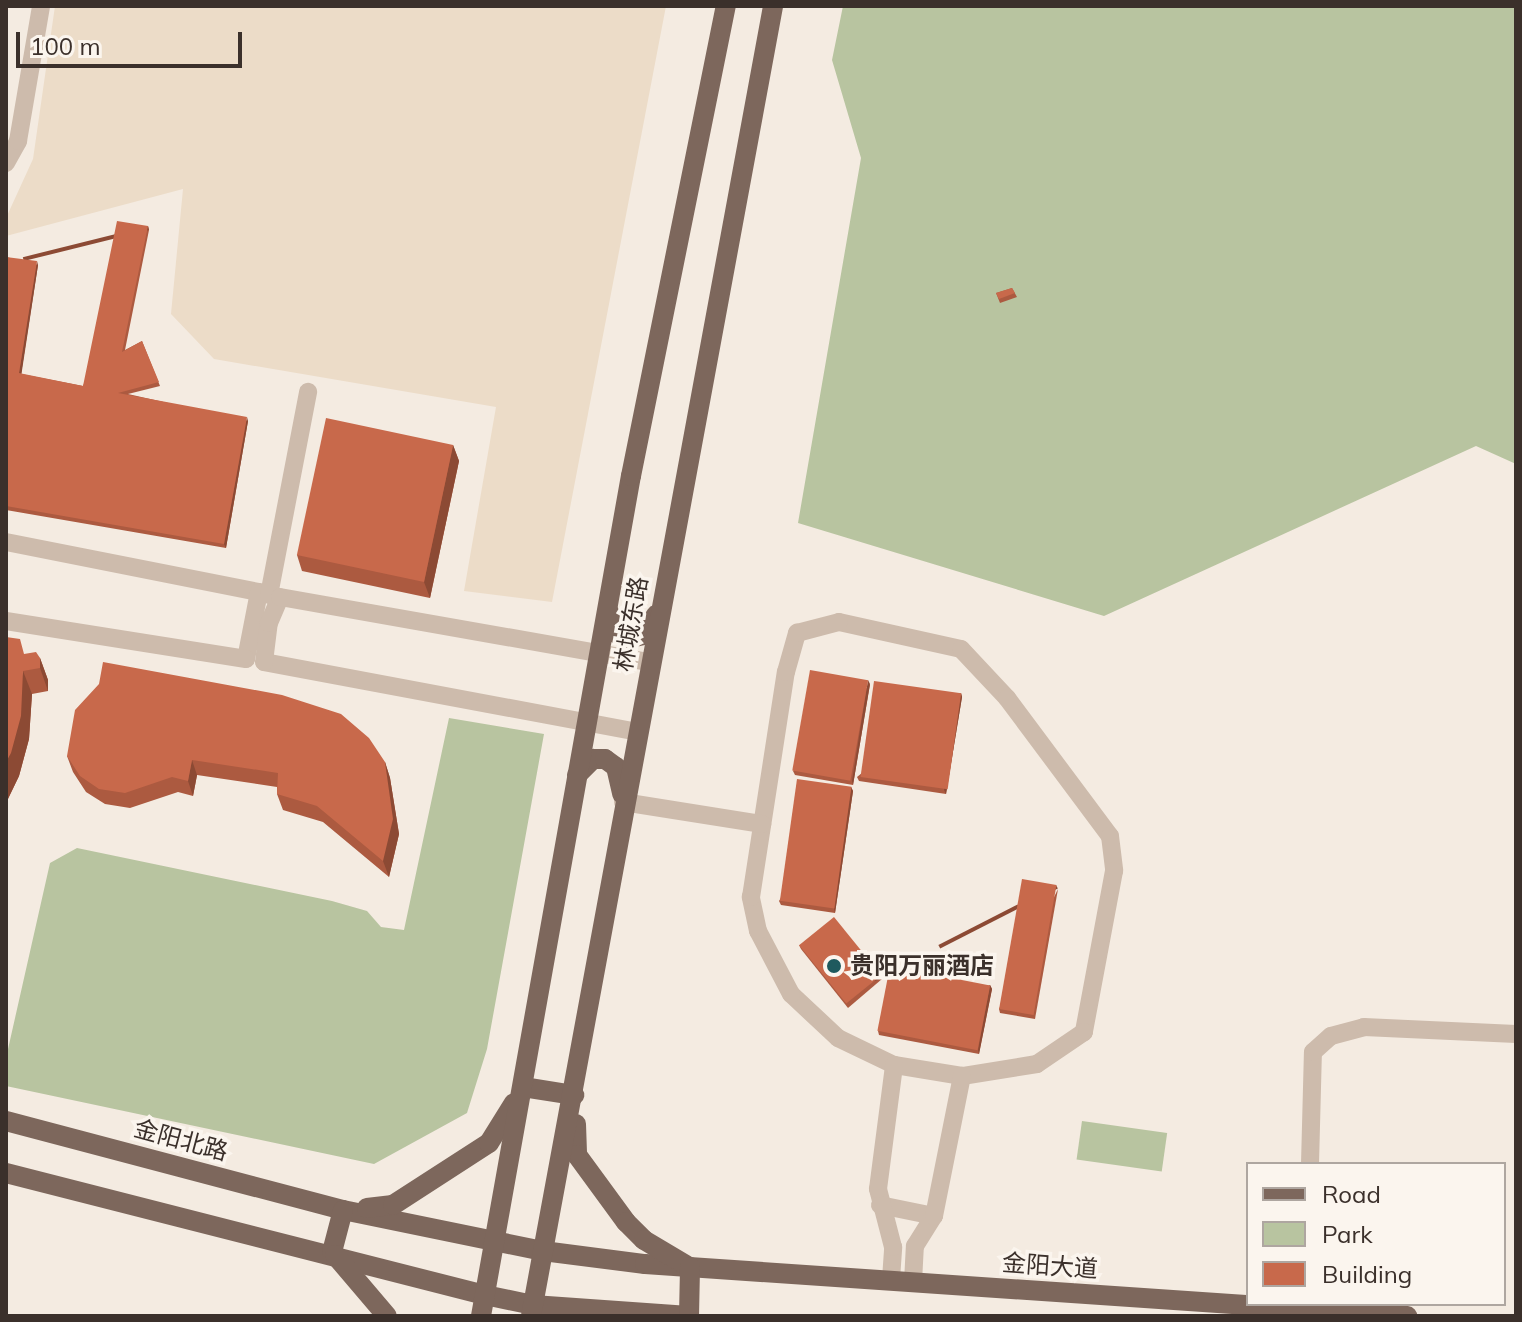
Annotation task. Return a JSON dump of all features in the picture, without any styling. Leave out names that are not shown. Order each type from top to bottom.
[{"type":"main road","name":"林城东路","points":[[481,1316],[599,652],[726,6]]},
{"type":"main road","name":"林城东路","points":[[532,1311],[574,1095],[623,802],[773,6]]},
{"type":"main road","points":[[608,604],[612,629],[626,639],[643,635],[660,608]]},
{"type":"main road","points":[[577,775],[593,759],[612,762],[623,802]]},
{"type":"main road","points":[[332,1252],[343,1210],[393,1205],[489,1143],[523,1087],[574,1095],[577,1155],[626,1222],[644,1240],[690,1267],[688,1316]]},
{"type":"main road","name":"金阳北路","points":[[6,1121],[343,1210],[495,1241]]},
{"type":"main road","points":[[6,1173],[332,1252],[532,1311],[696,1316]]},
{"type":"main road","name":"金阳大道","points":[[495,1241],[543,1251],[690,1267],[1246,1303]]},
{"type":"main road","points":[[332,1252],[359,1277],[387,1316]]},
{"type":"main road","name":"金阳大道","points":[[1295,1306],[1407,1316]]},
{"type":"street","points":[[6,163],[18,141],[41,6]]},
{"type":"street","points":[[255,660],[308,392]]},
{"type":"street","points":[[6,542],[269,595],[650,662]]},
{"type":"street","points":[[6,621],[255,660],[638,732]]},
{"type":"street","points":[[839,622],[961,649],[1007,698],[1110,836],[1114,871],[1084,1032],[1037,1064],[962,1076],[894,1065],[838,1038],[791,994],[758,931],[751,897],[762,824],[797,633],[839,622]]},
{"type":"street","points":[[623,802],[762,824]]},
{"type":"street","points":[[1310,1162],[1313,1052],[1331,1036],[1364,1027],[1516,1034]]},
{"type":"street","points":[[891,1279],[893,1247],[880,1205],[894,1065]]},
{"type":"street","points":[[913,1282],[915,1246],[934,1216],[962,1076]]},
{"type":"street","points":[[880,1205],[934,1216]]},
{"type":"green space","points":[[843,6],[1516,6],[1516,464],[1476,446],[1104,616],[798,523],[861,158],[832,60]]},
{"type":"green space","points":[[449,718],[544,734],[487,1049],[467,1113],[374,1164],[6,1086],[6,1058],[50,863],[77,848],[332,901],[367,911],[381,927],[404,930]]},
{"type":"green space","points":[[1082,1121],[1167,1133],[1162,1172],[1077,1160]]},
{"type":"shaded area","points":[[55,6],[666,6],[552,602],[464,591],[496,407],[214,359],[171,314],[183,189],[6,236],[6,218],[33,159]]},
{"type":"building","points":[[117,221],[148,226],[122,352],[142,341],[159,382],[118,393],[247,417],[224,544],[6,506],[6,257],[37,261],[19,373],[83,386]]},
{"type":"building","points":[[1012,288],[1015,293],[999,299],[996,293]]},
{"type":"building","points":[[326,418],[453,445],[424,582],[297,555]]},
{"type":"building","points":[[6,637],[20,639],[24,654],[36,652],[40,658],[40,668],[23,671],[21,716],[6,762]]},
{"type":"building","points":[[103,662],[282,695],[341,714],[369,738],[385,762],[393,819],[383,861],[317,806],[277,794],[278,773],[192,760],[188,781],[172,777],[125,793],[99,789],[80,776],[67,756],[75,710],[99,684]]},
{"type":"building","points":[[810,670],[868,680],[850,781],[792,770]]},
{"type":"building","points":[[874,681],[961,693],[948,789],[861,777]]},
{"type":"building","points":[[797,779],[851,787],[834,908],[780,901]]},
{"type":"building","points":[[1022,879],[1056,885],[1034,1015],[999,1009]]},
{"type":"building","points":[[834,917],[881,975],[846,1004],[799,945]]},
{"type":"building","points":[[890,966],[990,985],[978,1050],[877,1031]]},
{"type":"place","name":"贵阳万丽酒店","points":[[834,966]]}]
